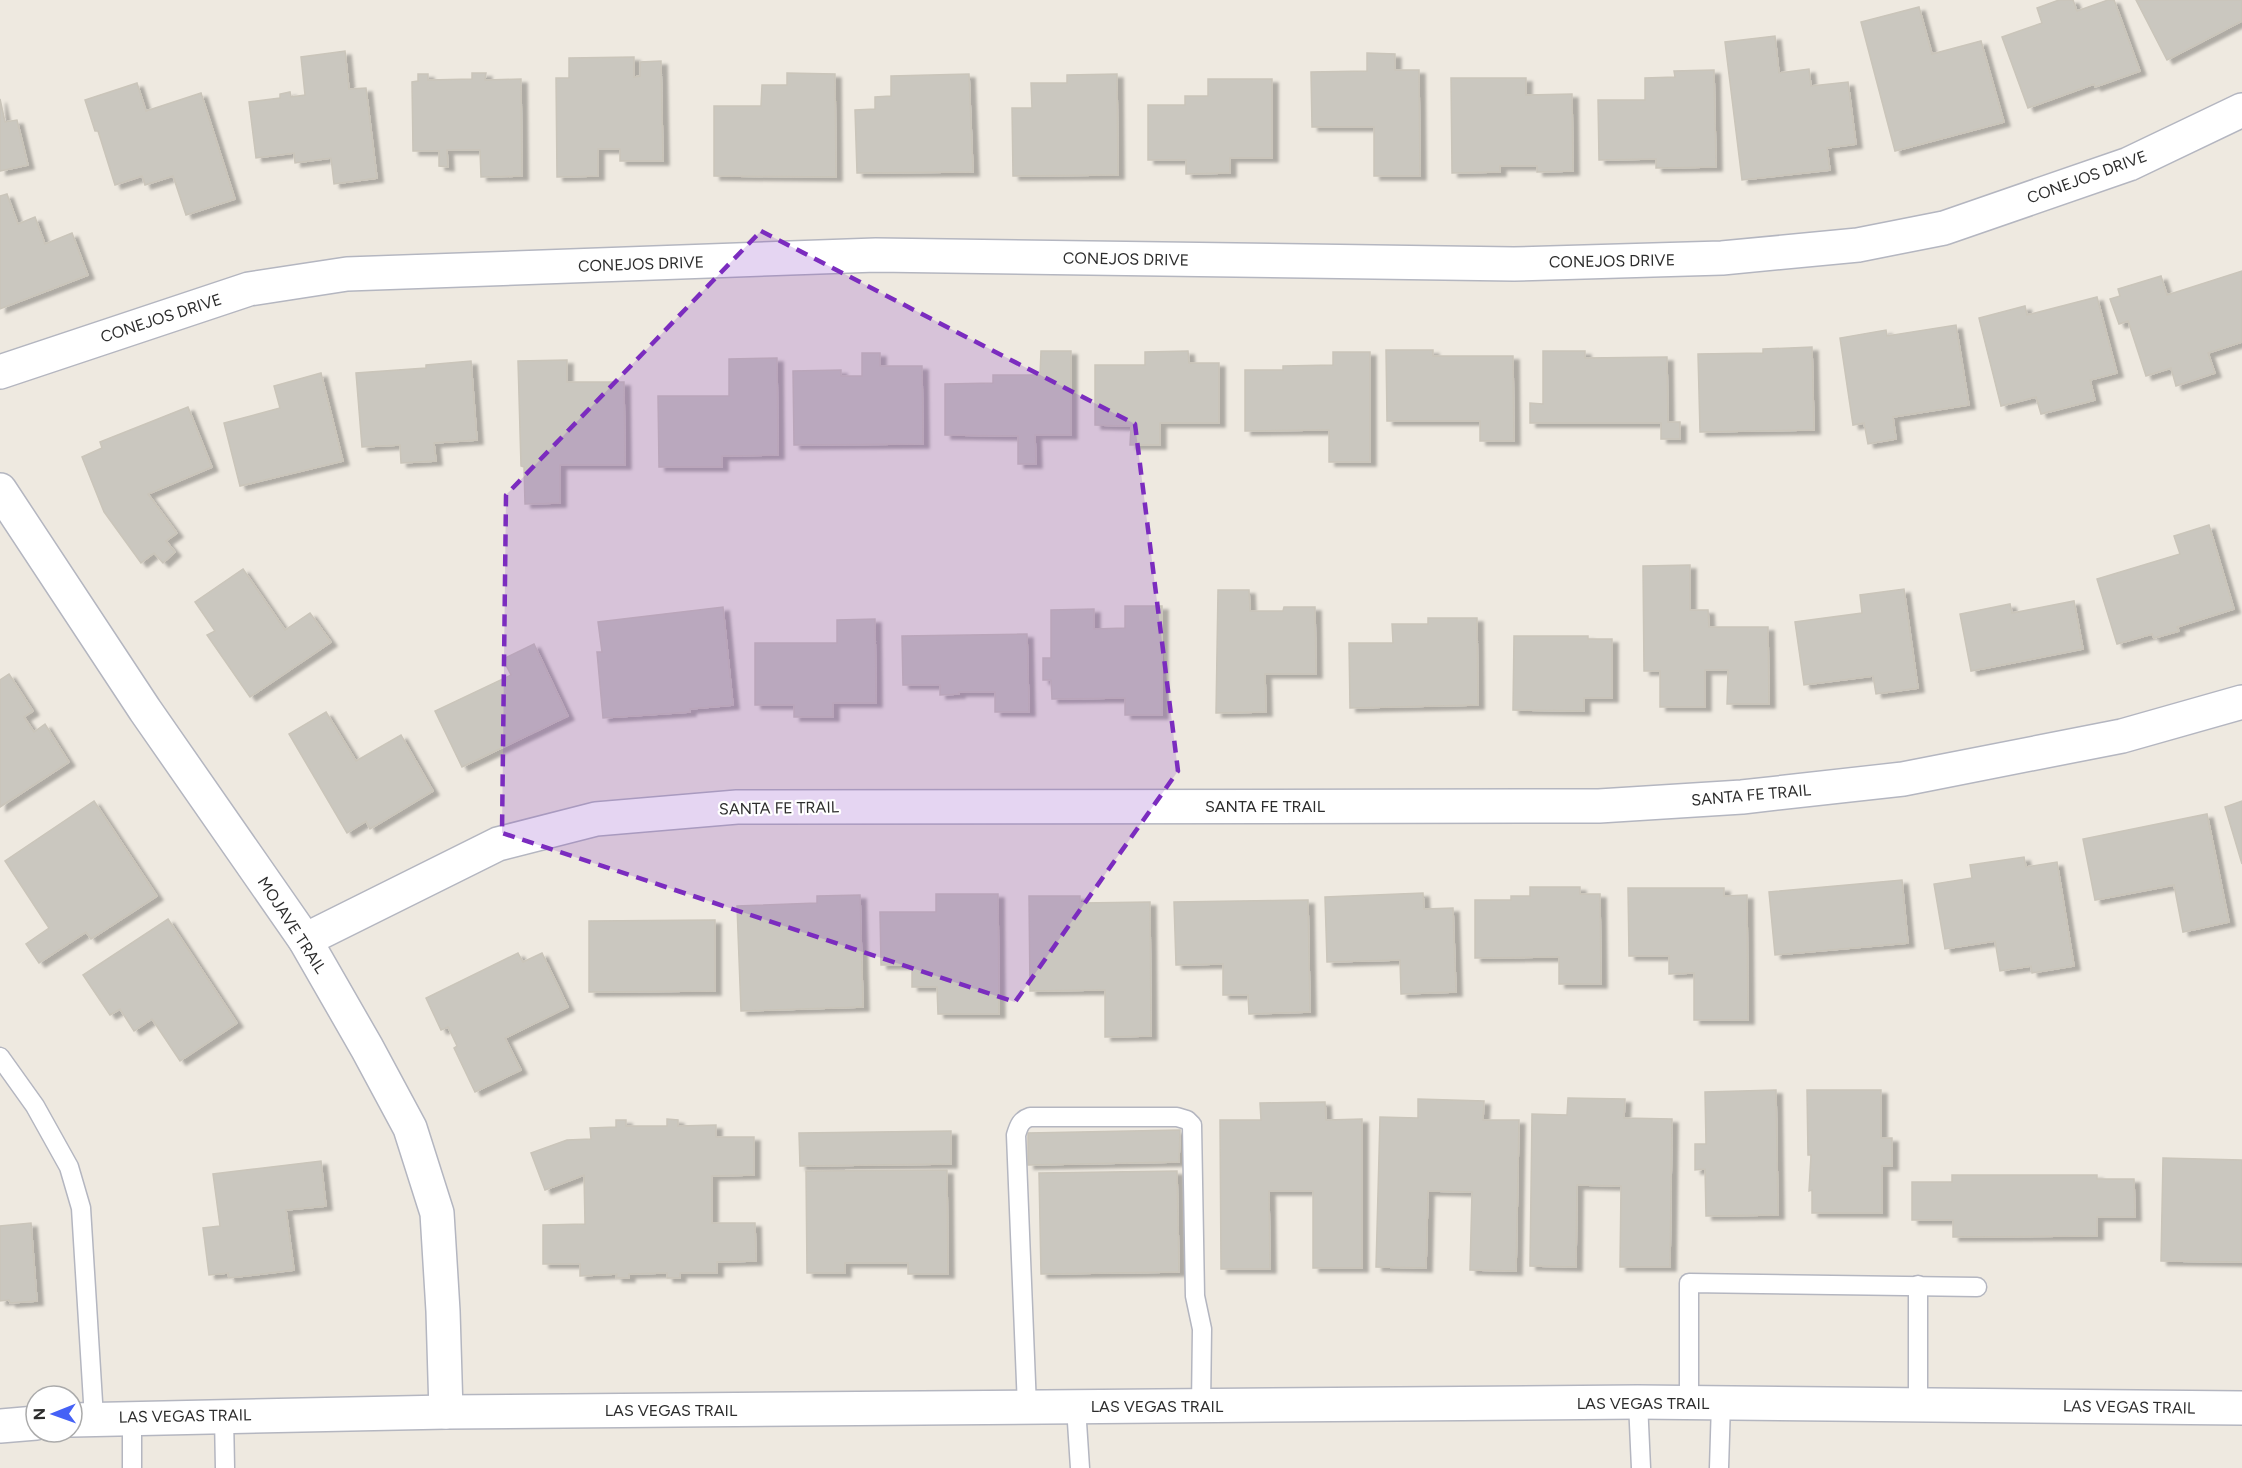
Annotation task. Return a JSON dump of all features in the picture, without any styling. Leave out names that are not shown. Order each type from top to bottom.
[{"type":"street","name":"CONEJOS DRIVE","points":[[0,372],[249,289],[347,274],[876,255],[1514,264],[1722,258],[1858,245],[1944,228],[2129,164],[2242,110]]},
{"type":"street","name":"MOJAVE TRAIL","points":[[0,490],[145,710],[305,940],[368,1048],[410,1128],[437,1213],[446,1412]]},
{"type":"street","name":"SANTA FE TRAIL","points":[[305,940],[498,844],[596,819],[737,807],[1599,806],[1742,797],[1903,779],[2121,736],[2242,702]]},
{"type":"street","name":"LAS VEGAS TRAIL","points":[[84,1419],[446,1412],[1638,1402],[2242,1408]]},
{"type":"street","points":[[0,1426],[24,1424]]},
{"type":"lane","points":[[0,1057],[35,1106],[69,1167],[81,1208],[83,1384]]},
{"type":"lane","points":[[1027,1407],[1016,1135],[1019,1125],[1024,1119],[1030,1117],[1177,1117],[1187,1120],[1192,1125],[1195,1296],[1202,1329],[1201,1406]]},
{"type":"lane","points":[[1689,1403],[1689,1282],[1977,1287]]},
{"type":"lane","points":[[1918,1285],[1918,1405]]},
{"type":"lane","points":[[1638,1402],[1641,1468]]},
{"type":"lane","points":[[1719,1468],[1721,1403]]},
{"type":"lane","points":[[1076,1407],[1080,1468]]},
{"type":"lane","points":[[224,1416],[225,1468]]},
{"type":"lane","points":[[132,1417],[132,1468]]},
{"type":"highlighted area","points":[[761,231],[1135,424],[1178,771],[1015,1002],[502,833],[506,495]]},
{"type":"building","points":[[2059,0],[2073,0],[2077,11],[2114,0],[2140,71],[2095,87],[2094,84],[2028,108],[2002,37],[2042,23],[2037,8]]},
{"type":"building","points":[[2136,0],[2242,0],[2242,21],[2167,60]]},
{"type":"building","points":[[1919,7],[1932,54],[1981,41],[2004,122],[1895,151],[1861,22]]},
{"type":"building","points":[[1775,36],[1779,73],[1809,69],[1811,86],[1848,82],[1856,144],[1827,148],[1830,170],[1742,180],[1725,42]]},
{"type":"building","points":[[345,51],[349,89],[366,88],[377,178],[334,184],[331,158],[295,163],[294,153],[256,158],[249,102],[280,98],[280,94],[290,92],[291,97],[305,95],[301,57]]},
{"type":"building","points":[[1367,53],[1395,54],[1395,70],[1419,70],[1420,176],[1374,176],[1374,127],[1312,127],[1311,72],[1367,71]]},
{"type":"building","points":[[634,57],[634,77],[640,76],[640,62],[661,61],[663,161],[620,161],[620,149],[598,149],[598,176],[557,177],[556,78],[569,78],[569,58]]},
{"type":"building","points":[[1714,70],[1716,167],[1656,168],[1656,159],[1599,160],[1598,100],[1645,100],[1645,78],[1675,77],[1674,71]]},
{"type":"building","points":[[472,73],[486,73],[485,80],[521,79],[522,176],[481,177],[480,150],[447,150],[448,167],[439,166],[439,151],[413,151],[412,82],[418,81],[418,74],[428,74],[428,80],[472,79]]},
{"type":"building","points":[[787,73],[835,74],[836,177],[714,176],[714,106],[761,106],[762,85],[787,85]]},
{"type":"building","points":[[969,74],[973,172],[857,173],[855,110],[875,109],[875,97],[891,96],[891,76]]},
{"type":"building","points":[[1117,74],[1118,175],[1013,176],[1012,108],[1032,108],[1031,83],[1067,83],[1067,75]]},
{"type":"building","points":[[1451,78],[1526,78],[1526,95],[1572,94],[1573,171],[1537,172],[1537,166],[1500,166],[1500,172],[1452,173]]},
{"type":"building","points":[[1208,79],[1272,79],[1272,158],[1230,158],[1230,173],[1186,174],[1186,160],[1148,160],[1148,105],[1185,105],[1185,96],[1208,96]]},
{"type":"building","points":[[137,83],[146,111],[201,93],[235,199],[186,215],[173,176],[145,185],[142,176],[115,185],[98,131],[95,131],[85,100]]},
{"type":"building","points":[[0,99],[5,122],[17,120],[28,165],[0,171]]},
{"type":"building","points":[[7,194],[18,224],[35,217],[45,244],[72,233],[88,275],[0,309],[0,196]]},
{"type":"building","points":[[2242,271],[2242,342],[2208,353],[2215,373],[2176,386],[2171,368],[2146,376],[2128,321],[2119,324],[2110,299],[2120,296],[2118,289],[2161,276],[2167,295]]},
{"type":"building","points":[[2097,297],[2117,373],[2090,380],[2095,400],[2041,414],[2036,397],[2001,406],[1979,318],[2025,306],[2027,315]]},
{"type":"building","points":[[1956,325],[1969,405],[1893,417],[1896,439],[1868,444],[1864,423],[1853,425],[1840,338],[1886,330],[1887,336]]},
{"type":"building","points":[[1812,347],[1814,430],[1700,432],[1698,354],[1763,353],[1763,349]]},
{"type":"building","points":[[1386,350],[1433,350],[1433,356],[1513,356],[1514,441],[1480,441],[1480,421],[1387,421]]},
{"type":"building","points":[[1041,351],[1071,351],[1071,435],[1035,435],[1036,464],[1018,464],[1018,436],[945,435],[945,384],[993,383],[993,375],[1040,375]]},
{"type":"building","points":[[1188,351],[1189,363],[1219,363],[1219,423],[1160,423],[1160,445],[1130,445],[1131,426],[1095,425],[1095,365],[1145,365],[1145,352]]},
{"type":"building","points":[[1543,351],[1585,351],[1585,358],[1667,357],[1668,422],[1680,422],[1680,439],[1661,439],[1661,423],[1530,423],[1530,403],[1543,404]]},
{"type":"building","points":[[1333,352],[1370,352],[1370,462],[1329,462],[1329,430],[1245,431],[1245,370],[1283,370],[1283,366],[1333,365]]},
{"type":"building","points":[[862,353],[880,353],[880,366],[922,366],[923,444],[794,445],[793,371],[841,370],[841,376],[862,376]]},
{"type":"building","points":[[777,358],[778,455],[722,456],[722,467],[659,467],[658,396],[729,396],[729,359]]},
{"type":"building","points":[[567,360],[567,382],[624,382],[625,465],[560,465],[560,503],[525,504],[524,467],[521,466],[518,361]]},
{"type":"building","points":[[471,361],[477,440],[434,443],[436,461],[401,463],[400,445],[362,447],[356,373],[426,368],[426,365]]},
{"type":"building","points":[[321,373],[343,461],[240,486],[224,423],[280,408],[274,386]]},
{"type":"building","points":[[188,407],[212,467],[148,494],[177,533],[166,541],[175,552],[163,563],[154,553],[141,563],[104,512],[82,457],[102,448],[100,442]]},
{"type":"building","points":[[2209,525],[2234,609],[2177,627],[2179,631],[2154,638],[2152,634],[2117,644],[2097,579],[2180,554],[2174,536]]},
{"type":"building","points":[[1690,565],[1690,610],[1708,610],[1709,627],[1768,627],[1769,704],[1727,704],[1728,670],[1705,670],[1705,707],[1660,707],[1660,671],[1644,671],[1643,566]]},
{"type":"building","points":[[243,569],[285,630],[310,613],[331,642],[250,697],[207,635],[215,631],[195,602]]},
{"type":"building","points":[[1904,589],[1918,688],[1876,694],[1873,676],[1804,685],[1795,622],[1862,613],[1860,595]]},
{"type":"building","points":[[1218,590],[1249,590],[1250,611],[1283,611],[1284,607],[1315,607],[1316,674],[1265,674],[1266,712],[1216,713]]},
{"type":"building","points":[[2074,601],[2083,649],[1971,671],[1960,614],[2010,604],[2012,613]]},
{"type":"building","points":[[1125,606],[1162,606],[1162,715],[1125,715],[1125,698],[1052,699],[1051,680],[1043,680],[1043,658],[1051,658],[1051,610],[1094,609],[1094,629],[1125,628]]},
{"type":"building","points":[[723,607],[733,705],[690,709],[690,712],[603,718],[597,652],[602,652],[598,622]]},
{"type":"building","points":[[1428,618],[1477,618],[1478,705],[1350,708],[1349,643],[1393,643],[1392,624],[1428,624]]},
{"type":"building","points":[[875,619],[876,703],[833,703],[833,717],[794,717],[794,705],[755,705],[755,643],[837,643],[837,620]]},
{"type":"building","points":[[1027,634],[1029,712],[995,712],[995,692],[959,692],[959,694],[940,695],[940,685],[903,685],[902,636]]},
{"type":"building","points":[[1514,636],[1588,636],[1588,639],[1612,639],[1612,698],[1584,698],[1584,711],[1513,710]]},
{"type":"building","points":[[534,644],[568,716],[462,767],[435,711],[511,675],[503,659]]},
{"type":"building","points":[[9,674],[33,711],[24,717],[34,732],[45,724],[69,762],[0,807],[0,680]]},
{"type":"building","points":[[326,712],[356,761],[401,735],[433,791],[370,829],[366,821],[347,833],[289,734]]},
{"type":"building","points":[[94,801],[157,896],[91,939],[86,932],[39,963],[26,944],[49,928],[5,861]]},
{"type":"building","points":[[2242,801],[2242,864],[2225,807]]},
{"type":"building","points":[[2207,814],[2229,922],[2183,932],[2174,885],[2095,900],[2083,839]]},
{"type":"building","points":[[2024,857],[2026,867],[2057,862],[2074,966],[2032,973],[2031,966],[2000,971],[1995,941],[1945,949],[1934,884],[1972,878],[1970,865]]},
{"type":"building","points":[[1902,880],[1908,943],[1775,955],[1769,892]]},
{"type":"building","points":[[1530,887],[1580,887],[1580,894],[1600,894],[1601,984],[1559,984],[1559,957],[1475,958],[1475,900],[1511,900],[1511,896],[1530,896]]},
{"type":"building","points":[[1628,888],[1724,888],[1724,896],[1747,895],[1748,1020],[1694,1020],[1694,973],[1669,974],[1669,956],[1629,956]]},
{"type":"building","points":[[1423,893],[1424,909],[1453,908],[1456,992],[1401,994],[1400,960],[1327,962],[1325,897]]},
{"type":"building","points":[[936,894],[998,894],[999,1014],[938,1014],[937,987],[912,987],[912,965],[881,965],[880,912],[936,912]]},
{"type":"building","points":[[860,895],[863,1007],[741,1011],[737,906],[817,903],[817,896]]},
{"type":"building","points":[[1029,896],[1080,896],[1080,903],[1150,902],[1151,1036],[1105,1037],[1105,990],[1030,991]]},
{"type":"building","points":[[1308,900],[1310,1012],[1249,1014],[1248,995],[1223,995],[1223,964],[1176,965],[1174,902]]},
{"type":"building","points":[[168,919],[237,1023],[180,1061],[152,1019],[134,1031],[120,1009],[110,1015],[83,975]]},
{"type":"building","points":[[715,920],[715,991],[589,992],[589,921]]},
{"type":"building","points":[[518,953],[523,962],[542,953],[568,1007],[505,1038],[521,1070],[475,1092],[454,1048],[457,1046],[448,1027],[441,1030],[426,998]]},
{"type":"building","points":[[1776,1090],[1778,1215],[1706,1216],[1705,1169],[1695,1170],[1695,1144],[1706,1144],[1705,1092]]},
{"type":"building","points":[[1807,1090],[1881,1090],[1881,1138],[1892,1138],[1892,1166],[1882,1166],[1882,1213],[1812,1213],[1812,1190],[1809,1191],[1811,1155],[1808,1155]]},
{"type":"building","points":[[1568,1098],[1625,1099],[1624,1118],[1672,1119],[1670,1267],[1620,1267],[1621,1186],[1577,1185],[1576,1267],[1530,1266],[1532,1114],[1567,1115]]},
{"type":"building","points":[[1418,1099],[1484,1101],[1483,1120],[1519,1120],[1516,1271],[1470,1270],[1472,1192],[1428,1191],[1426,1268],[1376,1267],[1380,1117],[1418,1118]]},
{"type":"building","points":[[1325,1102],[1326,1120],[1362,1119],[1362,1268],[1313,1268],[1313,1191],[1269,1191],[1270,1269],[1221,1269],[1220,1120],[1261,1120],[1260,1103]]},
{"type":"building","points":[[667,1119],[678,1120],[678,1126],[716,1125],[716,1137],[754,1137],[754,1175],[712,1176],[712,1223],[755,1223],[756,1261],[717,1262],[717,1273],[680,1273],[680,1278],[667,1278],[667,1273],[629,1274],[629,1278],[616,1278],[617,1274],[580,1276],[580,1264],[543,1264],[543,1225],[585,1224],[584,1175],[545,1190],[531,1153],[567,1140],[591,1139],[590,1128],[616,1127],[616,1120],[626,1120],[626,1126],[667,1126]]},
{"type":"building","points":[[1180,1130],[1179,1162],[1028,1165],[1028,1133]]},
{"type":"building","points":[[951,1131],[951,1164],[800,1166],[799,1133]]},
{"type":"building","points":[[2163,1158],[2242,1160],[2242,1262],[2161,1261]]},
{"type":"building","points":[[321,1161],[326,1206],[286,1210],[294,1270],[229,1278],[228,1273],[209,1275],[203,1228],[220,1226],[213,1174]]},
{"type":"building","points":[[947,1170],[948,1274],[908,1274],[908,1263],[845,1263],[845,1273],[807,1273],[806,1171]]},
{"type":"building","points":[[1177,1171],[1179,1272],[1041,1274],[1039,1173]]},
{"type":"building","points":[[1952,1175],[2097,1175],[2097,1179],[2134,1179],[2135,1217],[2097,1217],[2097,1236],[1953,1237],[1953,1220],[1912,1220],[1912,1182],[1952,1182]]},
{"type":"building","points":[[31,1223],[37,1301],[10,1303],[9,1300],[0,1301],[0,1226]]}]
